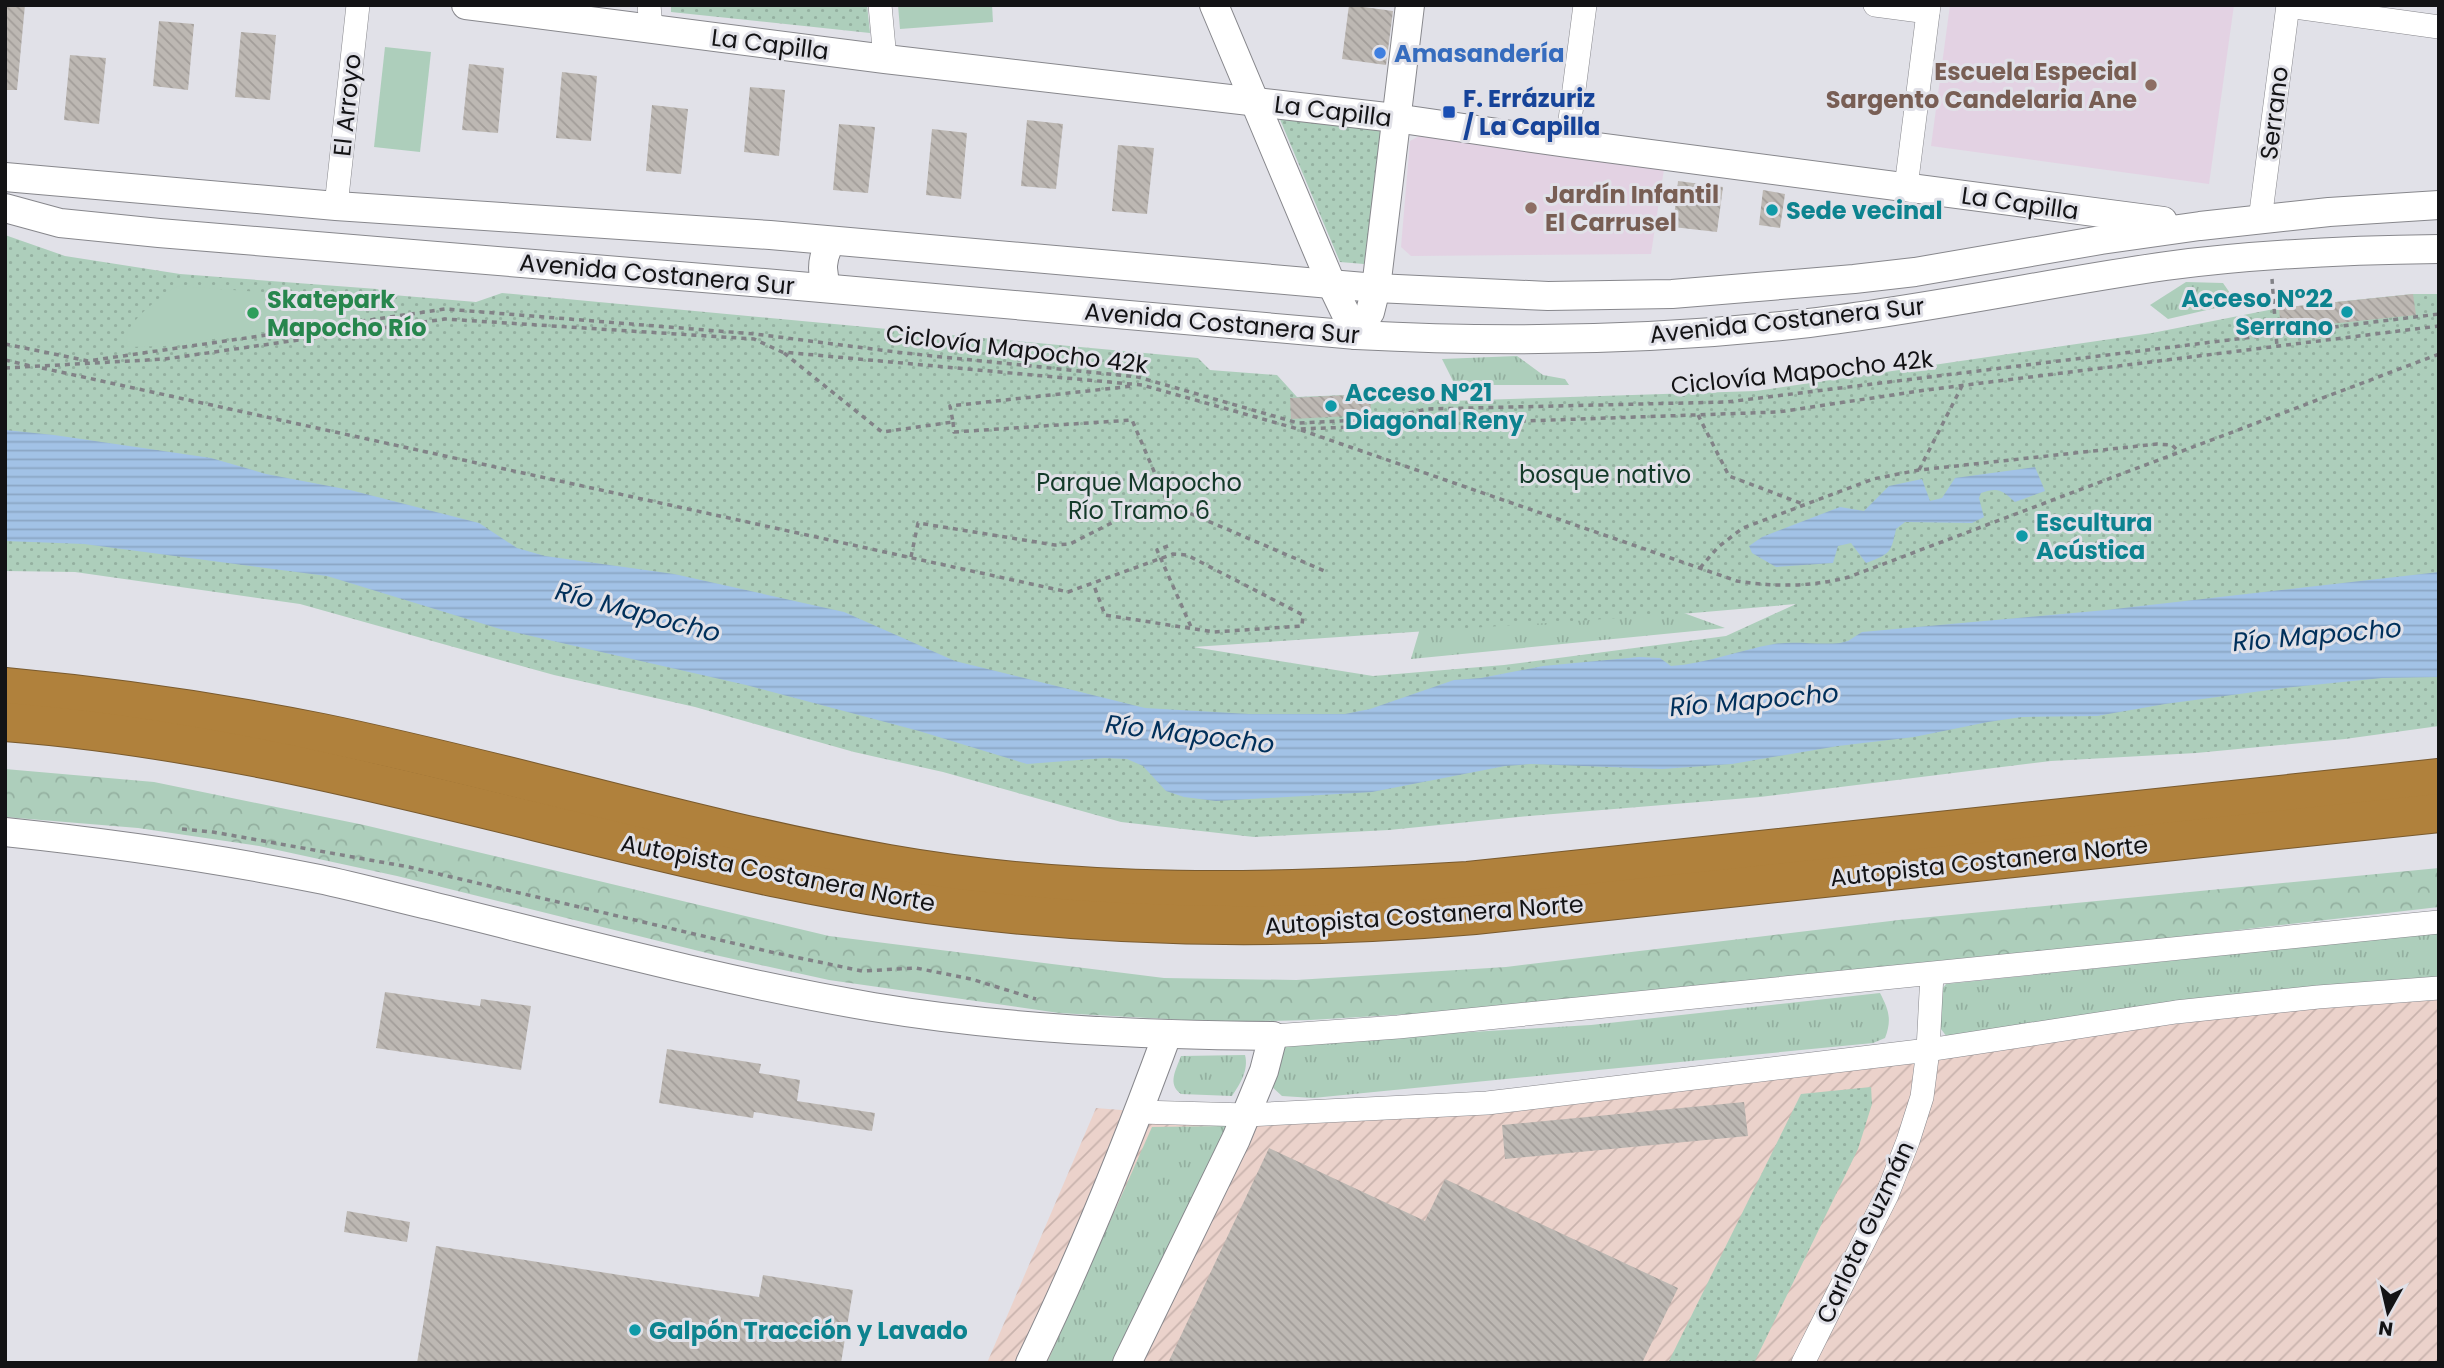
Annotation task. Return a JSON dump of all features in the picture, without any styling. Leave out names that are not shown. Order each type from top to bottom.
[{"type":"highway","name":"Autopista Costanera Norte","points":[[5,687],[147,702],[324,734],[721,831],[891,864],[986,877],[1144,890],[1205,892],[1339,889],[1468,881],[2439,778]]},
{"type":"highway","name":"Autopista Costanera Norte","points":[[5,722],[65,727],[229,750],[721,865],[858,893],[1008,915],[1162,925],[1319,926],[1475,915],[2439,813]]},
{"type":"street","name":"El Arroyo","points":[[335,206],[358,5]]},
{"type":"street","name":"La Capilla","points":[[466,5],[650,17],[885,59],[1395,118],[2200,226]]},
{"type":"street","points":[[880,5],[885,59]]},
{"type":"street","points":[[1214,5],[1331,283],[1356,335]]},
{"type":"street","points":[[1356,335],[1370,312],[1376,288],[1410,5]]},
{"type":"street","points":[[1567,143],[1584,5]]},
{"type":"street","points":[[1875,5],[1929,9],[1906,187]]},
{"type":"street","points":[[2288,6],[2439,27]]},
{"type":"street","name":"Serrano","points":[[2260,220],[2288,6]]},
{"type":"street","name":"Avenida Costanera Sur","points":[[5,177],[335,206],[770,235],[1376,288],[1548,296],[1745,290],[1915,272],[2200,226],[2329,212],[2439,205]]},
{"type":"street","points":[[335,206],[335,226],[344,249]]},
{"type":"street","name":"Avenida Costanera Sur","points":[[5,208],[60,223],[344,249],[828,288],[1356,335],[1476,339],[1610,337],[1795,324],[1923,307],[2169,266],[2343,252],[2439,249]]},
{"type":"street","points":[[2234,259],[2254,240],[2260,220]]},
{"type":"street","points":[[764,283],[774,268],[776,257],[770,235]]},
{"type":"street","points":[[828,288],[823,277],[823,264],[831,241]]},
{"type":"street","points":[[5,832],[100,842],[321,880],[731,979],[873,1007],[979,1022],[1167,1035],[1273,1036],[1398,1027],[2439,922]]},
{"type":"street","name":"Carlota Guzmán","points":[[1803,1363],[1887,1195],[1908,1141],[1922,1097],[1928,1051],[1932,974]]},
{"type":"street","points":[[1139,1112],[1247,1115],[1487,1103],[1928,1051],[2176,1012],[2439,988]]},
{"type":"street","points":[[1030,1363],[1089,1238],[1167,1035]]},
{"type":"street","points":[[1127,1363],[1247,1115],[1264,1071],[1273,1036]]},
{"type":"path","points":[[2272,272],[2277,346]]},
{"type":"path","name":"Ciclovía Mapocho 42k","points":[[5,344],[88,361],[445,309],[755,334],[904,353],[1138,377],[1298,423],[1382,419],[1427,409],[1727,402],[2439,314]]},
{"type":"path","points":[[5,368],[165,359],[444,319],[754,339],[782,352],[882,432],[953,422]]},
{"type":"path","points":[[1298,429],[1778,412],[2439,326]]},
{"type":"path","points":[[782,352],[1142,385],[1298,429],[1737,581],[1772,586],[1825,583],[1849,577],[2439,354]]},
{"type":"path","points":[[5,360],[1068,592],[1173,554],[1187,555],[1303,615],[1302,626],[1214,632],[1105,615],[1093,583]]},
{"type":"path","points":[[1142,385],[950,406],[954,432],[1132,420],[1168,504]]},
{"type":"path","points":[[1919,470],[1962,386]]},
{"type":"path","points":[[1698,415],[1729,476],[1805,505]]},
{"type":"path","points":[[1700,568],[1718,547],[1743,528],[1873,479],[1919,470],[2157,443],[2172,445],[2179,452]]},
{"type":"path","points":[[911,557],[918,523],[1055,545],[1070,544],[1147,505],[1168,504],[1327,572]]},
{"type":"path","points":[[1168,546],[1157,550],[1192,629]]},
{"type":"path","points":[[171,828],[213,832],[409,867],[771,952],[862,971],[916,968],[971,979],[1036,999]]},
{"type":"shaded area","points":[[1950,5],[2234,5],[2209,184],[1931,146]]},
{"type":"shaded area","name":"Jardín Infantil El Carrusel","points":[[1421,135],[1664,169],[1651,254],[1411,256],[1401,247],[1410,141]]},
{"type":"shaded area","points":[[2439,1000],[2439,1363],[987,1363],[1096,1108],[1259,1121],[1583,1099],[2286,1010]]},
{"type":"green space","points":[[671,5],[867,5],[870,33],[671,12]]},
{"type":"green space","points":[[898,5],[992,5],[993,22],[900,29]]},
{"type":"green space","points":[[385,47],[431,52],[420,152],[374,147]]},
{"type":"green space","points":[[1279,117],[1382,131],[1364,264],[1340,262]]},
{"type":"green space","points":[[5,235],[65,256],[180,274],[377,289],[393,295],[476,302],[502,293],[1198,358],[1210,370],[1277,375],[1297,397],[1370,394],[1449,401],[1756,391],[2152,333],[2279,308],[2413,294],[2439,294],[2439,726],[2345,739],[2196,753],[2051,761],[1760,797],[1389,830],[1254,837],[1121,822],[695,707],[554,675],[300,604],[75,572],[5,571]],"holes":[[[1796,604],[1726,636],[1504,665],[1373,676],[1193,647]]]},
{"type":"green space","points":[[2186,282],[2223,283],[2237,303],[2168,319],[2150,305]]},
{"type":"green space","name":"Skatepark Mapocho Río","points":[[179,286],[351,299],[361,307],[362,318],[164,346],[128,347],[126,339],[131,326],[158,299]]},
{"type":"green space","points":[[1517,356],[1543,375],[1565,379],[1569,385],[1455,385],[1442,359]]},
{"type":"green space","points":[[1330,484],[1725,628],[1411,659],[1421,625]]},
{"type":"green space","points":[[5,769],[154,782],[364,825],[829,936],[1164,978],[1296,980],[1506,967],[1899,920],[2439,868],[2439,907],[1908,968],[1427,1013],[1219,1022],[1059,1013],[829,980],[715,955],[397,876],[259,846],[138,828],[5,817]]},
{"type":"green space","points":[[2439,933],[2439,979],[1947,1037],[1938,1025],[1939,993],[1946,984]]},
{"type":"green space","points":[[1880,993],[1889,1020],[1885,1038],[1873,1043],[1313,1098],[1282,1096],[1270,1085],[1285,1043],[1591,1025]]},
{"type":"green space","points":[[1245,1055],[1245,1071],[1232,1096],[1181,1094],[1174,1086],[1181,1056]]},
{"type":"green space","points":[[1871,1087],[1872,1104],[1858,1149],[1754,1363],[1668,1363],[1801,1094]]},
{"type":"green space","points":[[1226,1126],[1225,1141],[1118,1363],[1047,1363],[1152,1127]]},
{"type":"water","name":"Río Mapocho","points":[[5,430],[211,458],[266,474],[350,490],[479,523],[517,548],[545,556],[674,574],[844,612],[955,661],[1145,708],[1249,714],[1345,714],[1370,709],[1454,680],[1481,678],[1543,666],[1639,657],[1660,658],[1671,666],[1684,665],[1774,644],[1840,643],[1862,632],[2106,610],[2439,572],[2439,677],[2382,678],[2284,688],[2097,716],[2022,717],[1914,737],[1838,746],[1732,764],[1662,769],[1531,764],[1505,766],[1372,792],[1216,801],[1184,797],[1166,791],[1143,766],[1127,759],[1027,764],[919,731],[746,685],[500,629],[327,576],[84,544],[5,541]]},
{"type":"water","points":[[2035,467],[2045,491],[2015,502],[2000,491],[1981,493],[1979,498],[1984,517],[1972,523],[1905,522],[1896,529],[1888,552],[1866,563],[1851,543],[1838,546],[1833,563],[1776,567],[1752,553],[1749,546],[1762,537],[1840,507],[1864,511],[1889,486],[1922,479],[1930,501],[1942,498],[1955,478]]},
{"type":"building","points":[[5,5],[25,5],[17,90],[5,90]]},
{"type":"building","points":[[1349,5],[1393,11],[1386,65],[1342,59]]},
{"type":"building","points":[[159,21],[194,24],[188,90],[153,86]]},
{"type":"building","points":[[241,32],[276,35],[270,100],[235,97]]},
{"type":"building","points":[[70,55],[106,58],[99,124],[64,120]]},
{"type":"building","points":[[469,64],[504,68],[498,133],[462,130]]},
{"type":"building","points":[[562,72],[597,76],[591,141],[556,138]]},
{"type":"building","points":[[750,87],[785,90],[779,156],[744,152]]},
{"type":"building","points":[[652,105],[688,109],[681,174],[646,171]]},
{"type":"building","points":[[1027,120],[1063,124],[1056,189],[1021,186]]},
{"type":"building","points":[[839,124],[875,127],[868,193],[833,190]]},
{"type":"building","points":[[932,129],[967,133],[961,199],[926,195]]},
{"type":"building","points":[[1118,145],[1154,148],[1147,214],[1112,211]]},
{"type":"building","points":[[1678,181],[1723,187],[1717,232],[1673,227]]},
{"type":"building","name":"Sede vecinal","points":[[1763,190],[1785,194],[1780,228],[1759,225]]},
{"type":"building","name":"Acceso N°22 Serrano","points":[[2413,294],[2416,315],[2281,329],[2279,308]]},
{"type":"building","name":"Acceso N°21 Diagonal Reny","points":[[1370,394],[1371,415],[1291,419],[1290,398]]},
{"type":"building","points":[[385,992],[480,1006],[481,999],[531,1006],[521,1070],[376,1048]]},
{"type":"building","points":[[667,1049],[761,1064],[759,1073],[800,1080],[797,1101],[875,1113],[872,1131],[754,1112],[753,1118],[659,1103]]},
{"type":"building","points":[[1744,1102],[1748,1136],[1505,1159],[1502,1125]]},
{"type":"building","points":[[1269,1148],[1425,1221],[1445,1179],[1678,1288],[1642,1363],[1168,1363]]},
{"type":"building","points":[[347,1211],[410,1222],[407,1242],[344,1232]]},
{"type":"building","name":"Galpón Tracción y Lavado","points":[[436,1246],[759,1297],[763,1275],[853,1290],[841,1363],[417,1363]]},
{"type":"place","name":"Amasandería","points":[[1380,53]]},
{"type":"place","name":"Escuela Especial Sargento Candelaria Ane","points":[[2151,85]]},
{"type":"place","name":"F. Errázuriz / La Capilla","points":[[1449,112]]},
{"type":"place","name":"Jardín Infantil El Carrusel","points":[[1531,208]]},
{"type":"place","name":"Sede vecinal","points":[[1772,210]]},
{"type":"place","name":"Acceso N°22 Serrano","points":[[2347,312]]},
{"type":"place","name":"Skatepark Mapocho Río","points":[[253,313]]},
{"type":"place","name":"Acceso N°21 Diagonal Reny","points":[[1331,406]]},
{"type":"place","name":"Escultura Acústica","points":[[2022,536]]},
{"type":"place","name":"Galpón Tracción y Lavado","points":[[635,1330]]},
{"type":"park label","name":"bosque nativo","points":[[1605,474]]},
{"type":"park label","name":"Parque Mapocho Río Tramo 6","points":[[1139,496]]}]
